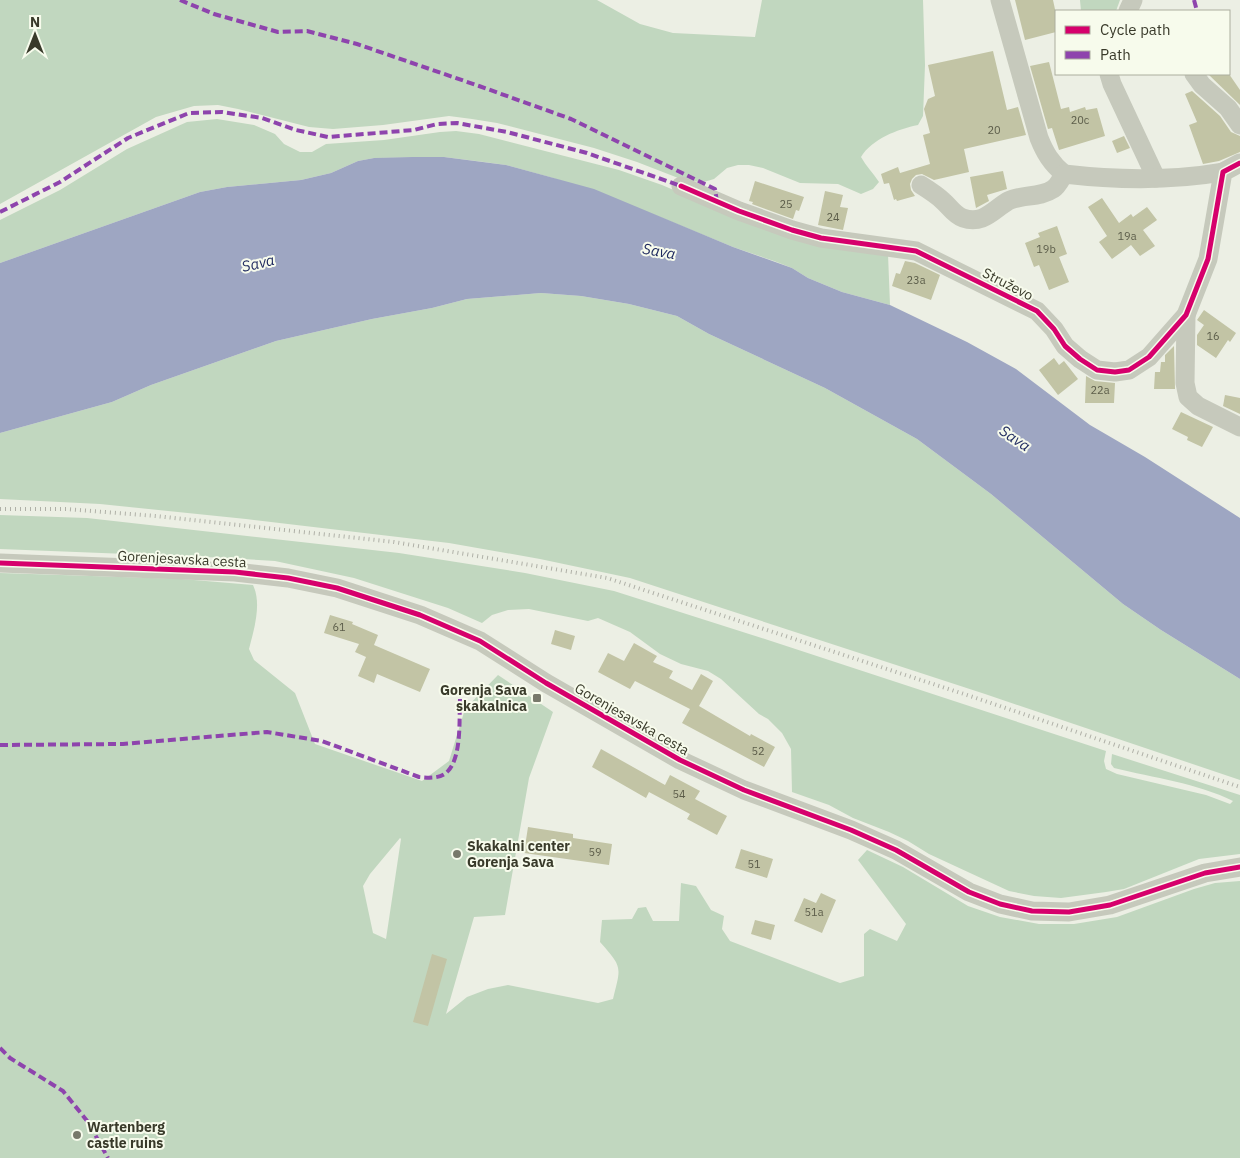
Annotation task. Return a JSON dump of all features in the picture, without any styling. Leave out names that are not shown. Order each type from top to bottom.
[{"type":"street","points":[[1000,0],[1039,138],[1052,163],[1064,174],[1156,178],[1223,172],[1240,163]]},
{"type":"street","points":[[1109,75],[1156,178]]},
{"type":"street","points":[[1195,75],[1202,85],[1228,108],[1240,125]]},
{"type":"street","name":"Struževo","points":[[1223,172],[1208,259],[1186,315],[1184,383],[1188,397],[1198,406],[1240,427]]},
{"type":"street","points":[[921,185],[943,200],[954,213],[963,218],[976,220],[994,213],[1008,202],[1018,198],[1042,195],[1055,189],[1064,174]]},
{"type":"street","name":"Struževo","points":[[681,186],[739,212],[792,230],[822,238],[916,251],[1036,311],[1054,329],[1065,346],[1097,370],[1115,372],[1129,370],[1149,357],[1186,315]]},
{"type":"street","name":"Gorenjesavska cesta","points":[[0,563],[235,572],[288,578],[337,588],[420,615],[480,641],[546,683],[680,760],[744,790],[851,830],[896,850],[969,892],[1000,904],[1032,911],[1077,910],[1110,905],[1205,873],[1240,867]]},
{"type":"green space","points":[[0,0],[597,0],[640,24],[673,33],[755,37],[762,0],[923,0],[925,65],[923,116],[918,125],[886,136],[872,145],[861,157],[879,182],[873,189],[861,194],[838,184],[800,183],[763,168],[749,165],[727,168],[714,179],[704,182],[686,181],[594,148],[497,123],[472,119],[449,116],[383,125],[333,129],[309,127],[218,105],[194,106],[156,117],[0,204]]},
{"type":"green space","points":[[1080,0],[1120,0],[1116,10],[1081,10]]},
{"type":"green space","points":[[217,119],[254,125],[275,134],[284,144],[300,152],[312,152],[326,144],[384,140],[456,131],[479,134],[619,170],[662,185],[704,203],[888,254],[890,305],[842,292],[808,278],[792,268],[553,178],[506,165],[444,157],[374,158],[358,161],[331,173],[301,180],[227,187],[200,192],[0,263],[0,220],[60,190],[127,149],[187,122]]},
{"type":"green space","points":[[541,293],[581,296],[629,304],[677,316],[709,334],[825,388],[917,439],[991,494],[1123,604],[1240,679],[1240,780],[630,578],[540,559],[449,543],[100,504],[0,499],[0,433],[112,402],[151,385],[276,341],[467,299]]},
{"type":"green space","points":[[0,515],[87,518],[399,553],[525,573],[614,591],[1106,751],[1104,761],[1106,769],[1117,774],[1206,795],[1230,804],[1233,801],[1190,785],[1114,768],[1111,764],[1112,754],[1240,795],[1240,854],[1199,859],[1124,889],[1106,892],[1061,898],[1034,896],[1009,891],[929,854],[889,832],[853,818],[829,805],[792,792],[791,749],[782,733],[768,719],[759,714],[721,679],[708,671],[681,664],[660,654],[630,632],[598,618],[588,621],[529,609],[508,610],[492,615],[482,623],[448,608],[354,578],[275,561],[0,549]]},
{"type":"green space","points":[[0,573],[182,579],[253,585],[256,592],[257,608],[249,649],[254,660],[295,693],[315,744],[422,781],[449,761],[465,709],[498,675],[553,712],[529,778],[505,915],[474,917],[446,1014],[467,997],[488,989],[508,985],[598,1003],[613,999],[618,980],[618,968],[613,957],[600,942],[602,920],[632,919],[638,908],[646,907],[653,921],[679,921],[681,883],[696,886],[711,910],[724,916],[722,929],[730,941],[840,983],[864,976],[864,934],[870,929],[897,941],[906,924],[858,860],[867,850],[903,867],[968,906],[1000,917],[1039,924],[1074,924],[1117,917],[1194,889],[1215,883],[1240,881],[1240,1158],[0,1158]],"holes":[[[401,839],[386,939],[373,933],[363,886],[370,874]]]},
{"type":"water","name":"Sava","points":[[444,157],[506,165],[594,189],[733,247],[792,268],[808,278],[842,292],[890,305],[967,342],[1016,369],[1090,425],[1145,457],[1240,518],[1240,679],[1123,604],[991,494],[917,439],[825,388],[709,334],[677,316],[629,304],[581,296],[541,293],[467,299],[276,341],[151,385],[112,402],[0,433],[0,263],[200,192],[227,187],[301,180],[331,173],[358,161],[374,158]]},
{"type":"building","points":[[1015,0],[1053,0],[1055,10],[1055,32],[1025,40]]},
{"type":"building","points":[[993,51],[1007,110],[1018,107],[1026,135],[964,149],[969,172],[934,180],[922,174],[916,175],[910,184],[915,196],[897,201],[896,199],[894,200],[889,183],[884,184],[881,174],[898,167],[900,173],[930,164],[923,135],[930,133],[924,109],[928,99],[935,96],[928,65]]},
{"type":"building","points":[[1049,62],[1061,109],[1069,107],[1070,112],[1085,107],[1086,110],[1097,108],[1105,136],[1059,150],[1052,128],[1048,129],[1030,66]]},
{"type":"building","points":[[1209,75],[1230,75],[1240,90],[1240,105]]},
{"type":"building","points":[[1192,91],[1220,116],[1231,132],[1240,136],[1240,152],[1219,161],[1203,164],[1189,125],[1197,122],[1185,94]]},
{"type":"building","points":[[1124,136],[1130,148],[1117,153],[1112,141]]},
{"type":"building","points":[[1003,171],[1007,189],[987,195],[989,201],[976,208],[970,177]]},
{"type":"building","points":[[755,181],[804,197],[799,211],[796,210],[793,219],[752,204],[753,202],[749,201]]},
{"type":"building","points":[[825,191],[843,195],[840,207],[848,208],[843,230],[818,225]]},
{"type":"building","points":[[1102,198],[1119,223],[1131,214],[1133,217],[1147,207],[1157,220],[1143,230],[1155,246],[1140,256],[1131,245],[1112,259],[1099,242],[1107,236],[1088,207]]},
{"type":"building","points":[[1057,226],[1067,254],[1059,257],[1069,282],[1049,290],[1039,265],[1034,267],[1025,243],[1040,237],[1038,233]]},
{"type":"building","points":[[905,261],[915,263],[940,275],[931,300],[892,286],[896,273],[900,274]]},
{"type":"building","points":[[1204,310],[1236,333],[1230,342],[1228,340],[1216,358],[1197,345],[1197,335],[1204,325],[1197,320]]},
{"type":"building","points":[[1174,346],[1175,389],[1154,389],[1155,372],[1160,372],[1161,362],[1165,362],[1165,355]]},
{"type":"building","points":[[1054,358],[1059,365],[1064,361],[1078,379],[1058,395],[1039,370]]},
{"type":"building","points":[[1086,376],[1095,381],[1115,383],[1114,403],[1085,403]]},
{"type":"building","points":[[1225,395],[1240,398],[1240,414],[1223,406]]},
{"type":"building","points":[[1181,412],[1213,427],[1202,447],[1187,440],[1188,437],[1172,429]]},
{"type":"building","points":[[330,615],[353,622],[352,624],[378,635],[374,645],[430,669],[420,692],[377,674],[374,683],[358,676],[366,657],[355,652],[359,644],[324,633]]},
{"type":"building","points":[[555,630],[575,636],[571,650],[551,644]]},
{"type":"building","points":[[634,643],[657,656],[653,662],[673,671],[669,678],[692,690],[701,674],[713,681],[699,706],[750,736],[751,734],[775,747],[764,767],[682,723],[690,709],[635,681],[630,689],[598,672],[608,653],[624,661]]},
{"type":"building","points":[[601,749],[665,785],[670,775],[700,791],[695,799],[727,816],[717,835],[687,819],[690,814],[649,792],[646,798],[592,767]]},
{"type":"building","points":[[528,827],[573,834],[573,838],[612,844],[609,865],[524,853]]},
{"type":"building","points":[[741,849],[773,859],[767,878],[735,868]]},
{"type":"building","points":[[821,893],[836,900],[822,933],[794,921],[804,898],[816,903]]},
{"type":"building","points":[[755,920],[775,925],[771,940],[751,934]]},
{"type":"building","points":[[432,954],[447,959],[428,1026],[413,1022]]},
{"type":"railway","points":[[0,509],[66,509],[156,516],[394,542],[607,578],[970,696],[1240,787]]},
{"type":"marked path","points":[[180,0],[214,14],[278,32],[307,31],[357,44],[571,119],[715,189],[717,202]]},
{"type":"marked path","points":[[1194,0],[1197,10]]},
{"type":"marked path","points":[[0,212],[60,182],[128,138],[189,113],[222,112],[262,118],[296,130],[328,137],[414,130],[437,124],[457,123],[507,132],[587,153],[681,186]]},
{"type":"marked path","points":[[0,745],[123,744],[267,732],[322,741],[419,777],[427,778],[445,774],[456,756],[459,736],[460,699]]},
{"type":"marked path","points":[[0,1048],[10,1058],[63,1091],[88,1122],[108,1158]]},
{"type":"cycle path","points":[[681,186],[739,211],[792,230],[821,238],[916,251],[1037,311],[1054,329],[1065,346],[1080,359],[1097,370],[1115,372],[1129,370],[1149,357],[1186,315],[1208,259],[1223,172],[1240,163]]},
{"type":"cycle path","points":[[0,563],[235,572],[288,578],[337,588],[420,615],[480,641],[546,683],[680,760],[744,790],[851,830],[896,850],[969,892],[1000,904],[1032,911],[1069,912],[1110,905],[1205,873],[1240,867]]},
{"type":"place","name":"Gorenja Sava skakalnica","points":[[537,698]]},
{"type":"place","name":"Skakalni center Gorenja Sava","points":[[457,854]]},
{"type":"place","name":"Wartenberg castle ruins","points":[[77,1135]]}]
